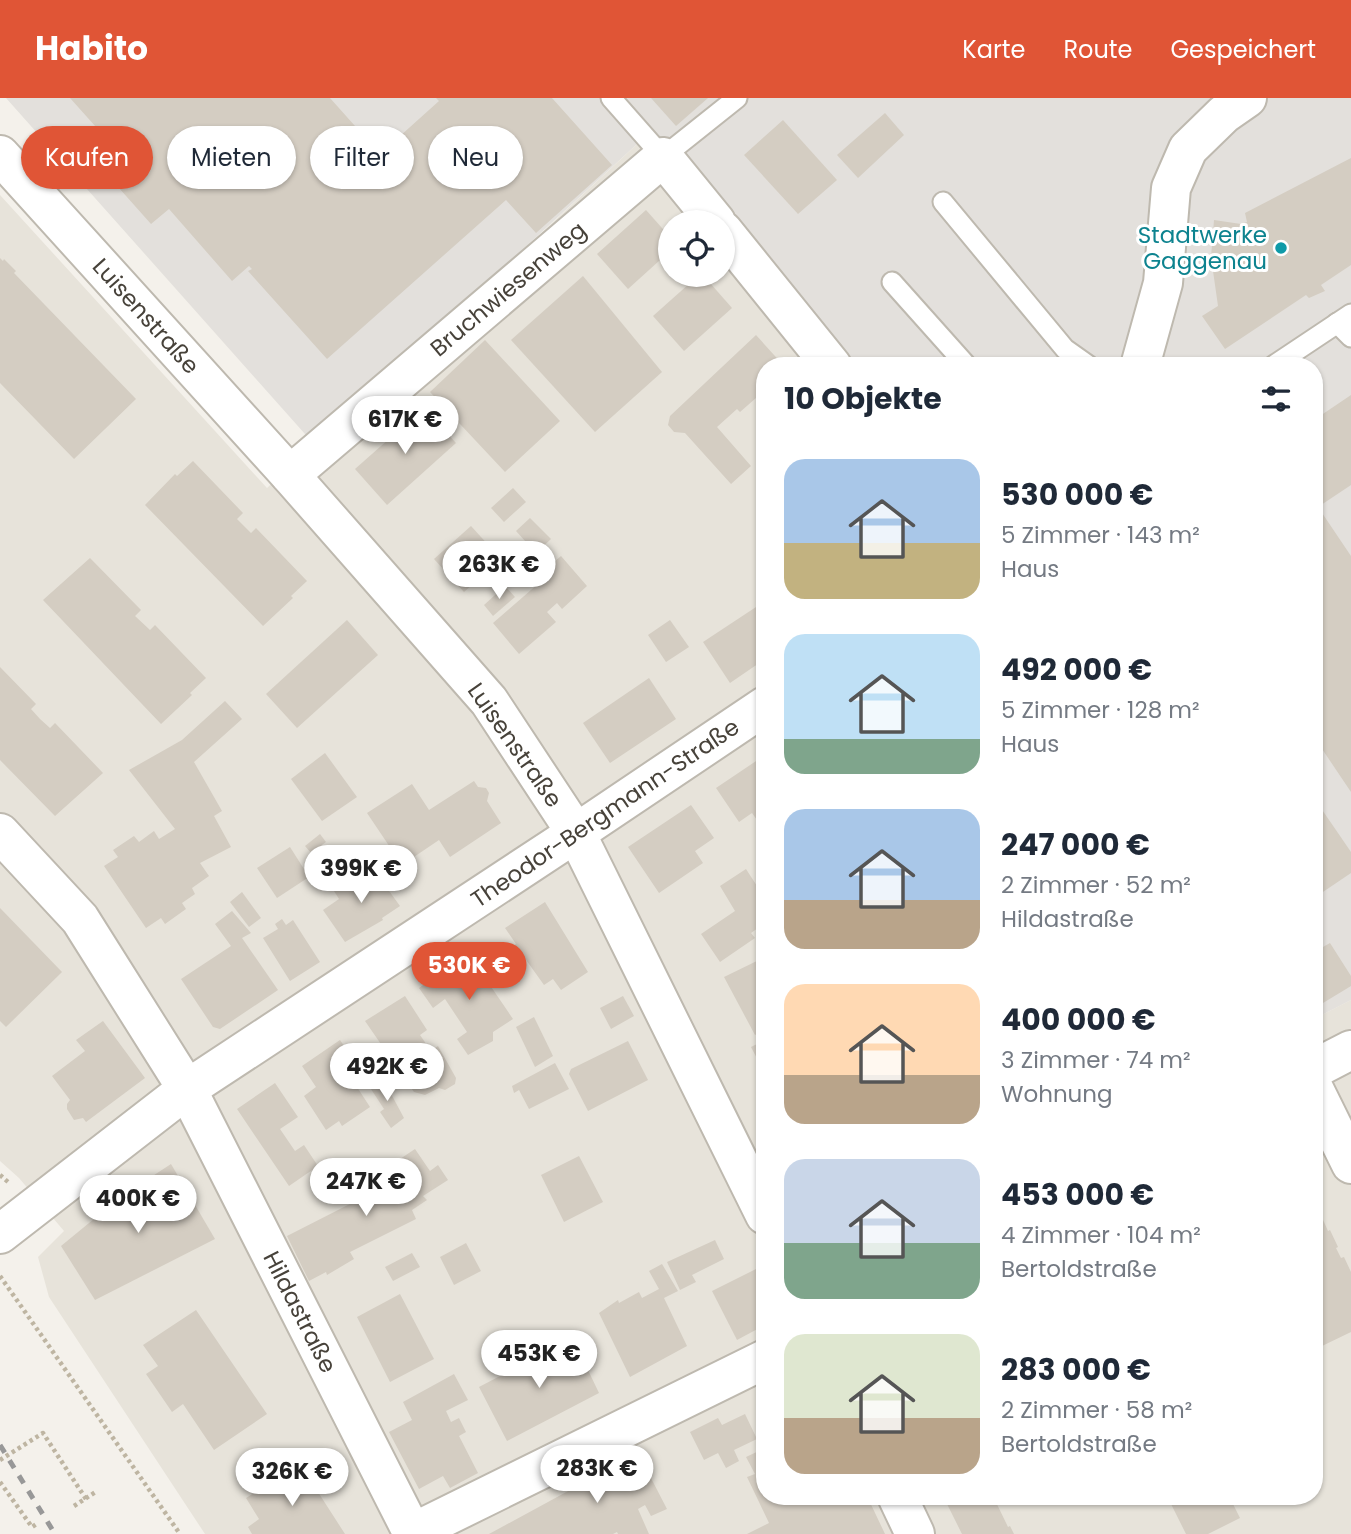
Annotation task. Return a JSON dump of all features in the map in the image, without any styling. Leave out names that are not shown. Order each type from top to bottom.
[{"type":"street","points":[[1142,357],[1163,283],[1171,188],[1188,149],[1224,114],[1247,98]]},
{"type":"street","name":"Luisenstraße","points":[[0,155],[290,475],[489,701],[576,833],[756,1190]]},
{"type":"street","points":[[663,157],[706,210]]},
{"type":"street","name":"Bruchwiesenweg","points":[[290,475],[663,157]]},
{"type":"street","points":[[735,246],[825,357]]},
{"type":"street","name":"Theodor-Bergmann-Straße","points":[[0,1234],[187,1089],[756,712]]},
{"type":"street","name":"Hildastraße","points":[[0,833],[80,919],[187,1089],[413,1534]]},
{"type":"street","points":[[1323,1064],[1351,1050]]},
{"type":"street","points":[[1323,1107],[1351,1164]]},
{"type":"street","points":[[413,1534],[756,1363]]},
{"type":"street","points":[[901,1505],[915,1534]]},
{"type":"lane","points":[[611,98],[663,157],[737,98]]},
{"type":"lane","points":[[943,202],[1065,349],[1076,357]]},
{"type":"lane","points":[[892,282],[959,357]]},
{"type":"lane","points":[[1289,357],[1346,325]]},
{"type":"path","points":[[0,1276],[180,1534]]},
{"type":"path","points":[[0,1460],[43,1433],[86,1499]]},
{"type":"path","points":[[0,1482],[32,1527],[38,1523]]},
{"type":"path","points":[[74,1506],[97,1491]]},
{"type":"shaded area","points":[[6,98],[1351,98],[1351,1000],[1323,1014],[1323,357],[850,357],[735,229],[735,210],[718,210],[649,133],[313,443],[87,189],[153,189],[153,126],[31,126]]},
{"type":"shaded area","points":[[649,133],[718,210],[658,210],[658,287],[735,287],[735,229],[850,357],[756,357],[756,1505],[1323,1505],[1323,1014],[1351,1000],[1351,1534],[205,1534],[49,1297],[38,1257],[64,1231],[19,1178],[0,1161],[0,195],[267,488]]},
{"type":"building","points":[[70,98],[330,98],[355,126],[310,126],[310,189],[414,189],[414,126],[411,126],[439,101],[436,98],[552,98],[612,165],[536,233],[506,200],[327,359],[248,271],[252,269],[249,266],[232,281],[169,209],[151,224],[120,189],[153,189],[153,126],[95,126]]},
{"type":"building","points":[[651,98],[708,98],[676,126]]},
{"type":"building","points":[[885,113],[904,135],[858,178],[837,155]]},
{"type":"building","points":[[783,120],[837,180],[798,214],[744,155]]},
{"type":"building","name":"Stadtwerke Gaggenau","points":[[1351,158],[1351,265],[1321,285],[1325,291],[1309,298],[1306,295],[1225,349],[1202,316],[1218,306],[1211,257],[1214,220],[1241,224],[1247,222],[1245,213]]},
{"type":"building","points":[[646,210],[658,224],[658,262],[628,289],[597,254]]},
{"type":"building","points":[[0,258],[16,271],[14,273],[136,399],[74,459],[0,383]]},
{"type":"building","points":[[583,276],[662,372],[595,432],[511,340]]},
{"type":"building","points":[[686,287],[714,287],[732,308],[684,351],[653,316]]},
{"type":"building","points":[[756,335],[776,357],[756,357],[756,398],[740,412],[737,409],[717,427],[751,466],[731,484],[685,433],[674,432],[668,425],[670,416]]},
{"type":"building","points":[[485,340],[560,421],[505,472],[430,392]]},
{"type":"building","points":[[1351,395],[1351,485],[1323,504],[1323,414]]},
{"type":"building","points":[[424,408],[456,443],[387,505],[355,469]]},
{"type":"building","points":[[193,461],[243,513],[237,519],[251,533],[256,528],[307,581],[263,626],[145,505],[175,474],[177,476]]},
{"type":"building","points":[[513,488],[526,502],[504,522],[491,508]]},
{"type":"building","points":[[1323,514],[1351,556],[1351,792],[1323,750]]},
{"type":"building","points":[[530,518],[551,539],[536,553],[516,531]]},
{"type":"building","points":[[471,526],[501,559],[464,592],[434,559]]},
{"type":"building","points":[[561,556],[587,586],[562,609],[557,603],[547,612],[556,622],[519,654],[493,623],[539,583],[535,578]]},
{"type":"building","points":[[90,558],[141,610],[135,616],[150,630],[155,625],[206,678],[161,724],[43,600]]},
{"type":"building","points":[[505,586],[515,597],[493,616],[484,605]]},
{"type":"building","points":[[756,607],[756,665],[730,683],[703,642]]},
{"type":"building","points":[[347,620],[378,655],[297,728],[266,694]]},
{"type":"building","points":[[670,620],[689,647],[666,662],[648,635]]},
{"type":"building","points":[[0,667],[36,704],[31,709],[40,719],[50,728],[55,723],[103,773],[55,816],[0,760]]},
{"type":"building","points":[[649,678],[676,719],[610,763],[583,723]]},
{"type":"building","points":[[225,701],[242,719],[194,762],[222,811],[214,816],[231,847],[200,863],[209,876],[192,888],[195,894],[182,903],[186,909],[165,924],[161,918],[146,928],[104,866],[118,857],[113,850],[134,836],[139,842],[154,831],[159,839],[175,829],[129,770],[182,740]]},
{"type":"building","points":[[325,753],[357,797],[322,821],[291,779]]},
{"type":"building","points":[[756,761],[756,819],[752,813],[739,822],[716,788]]},
{"type":"building","points":[[474,781],[478,787],[486,788],[489,793],[487,801],[501,823],[450,857],[439,840],[402,865],[367,813],[412,784],[429,810]]},
{"type":"building","points":[[691,805],[714,838],[695,851],[703,863],[659,893],[628,847]]},
{"type":"building","points":[[1323,811],[1351,852],[1351,873],[1323,892]]},
{"type":"building","points":[[320,834],[326,842],[311,853],[305,846]]},
{"type":"building","points":[[290,847],[309,877],[277,898],[257,868]]},
{"type":"building","points":[[371,866],[400,906],[382,918],[383,920],[345,942],[323,910],[339,899],[334,891]]},
{"type":"building","points":[[746,869],[756,884],[756,929],[751,933],[755,938],[720,962],[701,934],[735,911],[720,886]]},
{"type":"building","points":[[242,892],[261,918],[249,927],[230,902]]},
{"type":"building","points":[[545,902],[588,972],[561,990],[553,979],[544,985],[524,957],[517,961],[509,949],[516,944],[505,928]]},
{"type":"building","points":[[0,908],[62,972],[6,1027],[0,1021]]},
{"type":"building","points":[[232,911],[251,933],[242,938],[278,990],[220,1029],[213,1027],[181,979],[231,946],[215,924]]},
{"type":"building","points":[[282,919],[286,925],[293,920],[320,962],[290,981],[263,938],[278,929],[275,924]]},
{"type":"building","points":[[1330,943],[1351,976],[1351,986],[1323,1003],[1323,947]]},
{"type":"building","points":[[468,953],[513,1019],[493,1032],[493,1041],[468,1055],[457,1039],[467,1032],[445,999],[433,1008],[419,988]]},
{"type":"building","points":[[756,961],[756,1034],[755,1035],[724,977]]},
{"type":"building","points":[[405,996],[427,1030],[420,1035],[431,1051],[438,1046],[456,1078],[455,1084],[445,1090],[439,1088],[425,1095],[414,1092],[365,1021]]},
{"type":"building","points":[[623,996],[634,1016],[611,1029],[600,1008]]},
{"type":"building","points":[[534,1017],[553,1056],[535,1067],[516,1027]]},
{"type":"building","points":[[103,1021],[145,1078],[86,1122],[83,1118],[74,1120],[67,1109],[70,1100],[52,1076],[85,1051],[76,1040]]},
{"type":"building","points":[[340,1040],[367,1080],[357,1087],[370,1107],[342,1126],[339,1121],[326,1130],[304,1096],[316,1087],[302,1066]]},
{"type":"building","points":[[628,1041],[648,1080],[588,1111],[569,1074],[571,1069]]},
{"type":"building","points":[[555,1063],[569,1089],[529,1109],[519,1090],[514,1093],[512,1086]]},
{"type":"building","points":[[382,1077],[404,1118],[391,1128],[380,1112],[384,1109],[369,1086]]},
{"type":"building","points":[[275,1083],[298,1117],[280,1129],[295,1151],[304,1145],[318,1166],[289,1186],[237,1109]]},
{"type":"building","points":[[415,1149],[430,1171],[438,1165],[448,1180],[423,1196],[427,1200],[412,1210],[416,1219],[350,1252],[354,1259],[327,1275],[326,1272],[309,1281],[287,1236],[395,1181],[388,1167]]},
{"type":"building","points":[[579,1156],[603,1202],[564,1222],[541,1175]]},
{"type":"building","points":[[171,1164],[215,1239],[95,1300],[61,1246],[122,1196]]},
{"type":"building","points":[[1323,1220],[1341,1258],[1344,1257],[1351,1272],[1351,1332],[1323,1346]]},
{"type":"building","points":[[715,1240],[724,1259],[692,1275],[696,1282],[680,1290],[667,1262]]},
{"type":"building","points":[[466,1243],[481,1271],[454,1285],[440,1257]]},
{"type":"building","points":[[412,1253],[420,1267],[393,1281],[385,1267]]},
{"type":"building","points":[[662,1264],[678,1291],[664,1298],[687,1346],[630,1377],[599,1313],[618,1300],[619,1303],[639,1292],[642,1298],[659,1289],[649,1271]]},
{"type":"building","points":[[756,1269],[756,1330],[737,1340],[712,1291]]},
{"type":"building","points":[[400,1294],[434,1359],[390,1382],[357,1317]]},
{"type":"building","points":[[196,1310],[267,1414],[214,1450],[183,1404],[172,1412],[146,1374],[158,1366],[143,1345]]},
{"type":"building","points":[[571,1339],[589,1367],[587,1368],[599,1393],[507,1441],[479,1387]]},
{"type":"building","points":[[454,1374],[468,1400],[446,1411],[451,1422],[459,1418],[466,1432],[459,1436],[478,1473],[450,1488],[443,1476],[419,1489],[389,1432],[412,1420],[403,1402]]},
{"type":"building","points":[[745,1414],[756,1437],[756,1439],[734,1450],[739,1461],[726,1468],[718,1453],[704,1460],[690,1432],[718,1418],[722,1425]]},
{"type":"building","points":[[756,1452],[756,1496],[747,1477],[755,1474],[746,1457]]},
{"type":"building","points":[[638,1453],[667,1509],[651,1516],[645,1505],[638,1509],[649,1534],[489,1534]]},
{"type":"building","points":[[300,1464],[345,1534],[252,1534],[248,1527],[259,1519],[246,1498]]},
{"type":"building","points":[[760,1505],[871,1505],[885,1534],[747,1534],[769,1523]]},
{"type":"building","points":[[948,1505],[997,1505],[1014,1534],[962,1534]]},
{"type":"building","points":[[1172,1505],[1234,1505],[1240,1518],[1208,1534],[1186,1534]]},
{"type":"railway","points":[[0,1445],[55,1534]]},
{"type":"place","name":"Stadtwerke Gaggenau","points":[[1281,248]]}]
